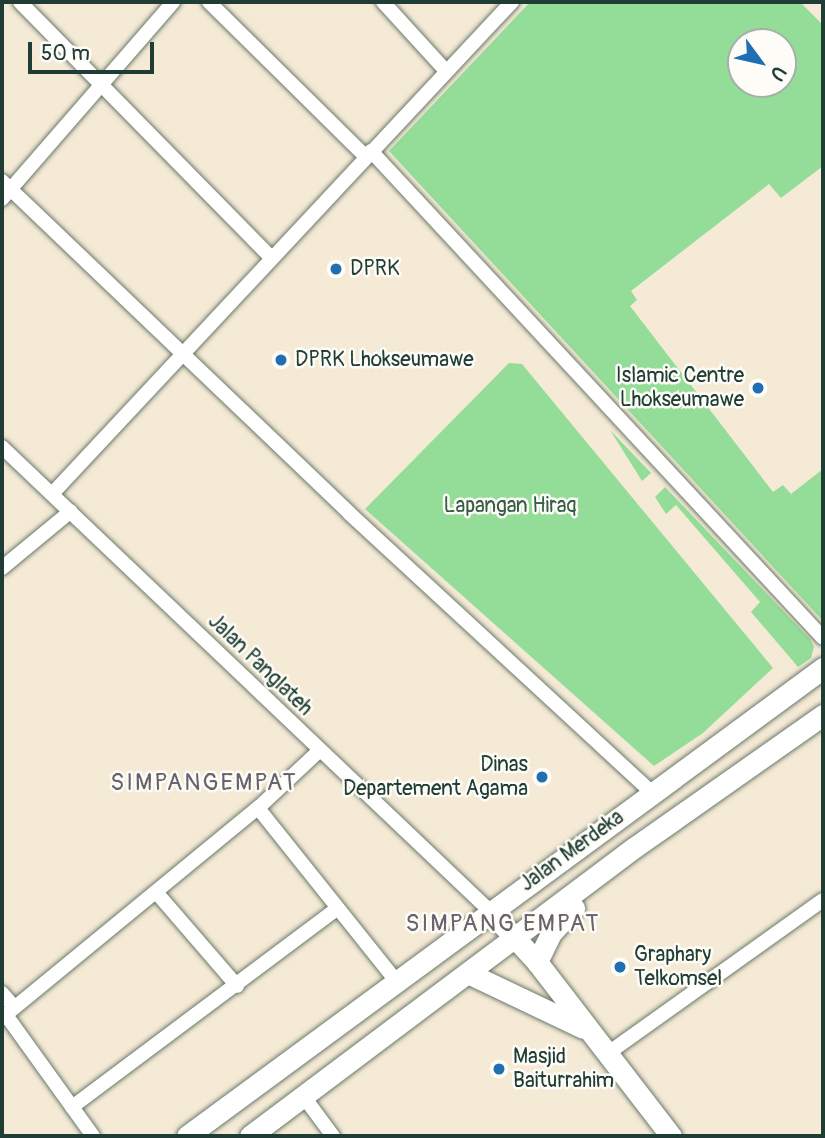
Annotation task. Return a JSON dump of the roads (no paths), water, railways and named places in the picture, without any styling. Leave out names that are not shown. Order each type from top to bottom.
[{"type":"main road","name":"Jalan Merdeka","points":[[187,1136],[823,668]]},
{"type":"main road","name":"Jalan Merdeka","points":[[250,1136],[517,939],[635,848],[823,715]]},
{"type":"main road","points":[[537,962],[551,933],[635,848]]},
{"type":"main road","points":[[490,911],[537,962],[671,1136]]},
{"type":"main road","points":[[470,974],[588,1030]]},
{"type":"street","points":[[20,2],[271,257]]},
{"type":"street","points":[[173,2],[5,189],[184,351],[349,513],[652,793]]},
{"type":"street","points":[[209,2],[368,154],[823,638]]},
{"type":"street","points":[[383,2],[446,71]]},
{"type":"street","points":[[52,494],[512,2]]},
{"type":"street","name":"Jalan Panglateh","points":[[5,455],[71,511],[319,751],[490,911]]},
{"type":"street","points":[[2,568],[71,511]]},
{"type":"street","points":[[7,1013],[258,808],[319,751]]},
{"type":"street","points":[[258,808],[337,909],[352,921],[396,981]]},
{"type":"street","points":[[156,891],[237,986]]},
{"type":"street","points":[[607,1054],[823,900]]},
{"type":"street","points":[[72,1107],[337,909]]},
{"type":"street","points":[[2,993],[7,1013],[93,1136]]},
{"type":"street","points":[[304,1097],[333,1136]]},
{"type":"place","name":"DPRK","points":[[336,269]]},
{"type":"place","name":"DPRK Lhokseumawe","points":[[281,360]]},
{"type":"place","name":"Islamic Centre Lhokseumawe","points":[[758,388]]},
{"type":"place","name":"Dinas Departement Agama","points":[[542,777]]},
{"type":"place","name":"Graphary Telkomsel","points":[[620,967]]},
{"type":"place","name":"Masjid Baiturrahim","points":[[499,1069]]},
{"type":"district","name":"SIMPANGEMPAT","points":[[204,783]]},
{"type":"district","name":"SIMPANG EMPAT","points":[[503,924]]},
{"type":"park label","name":"Lapangan Hiraq","points":[[510,506]]}]
